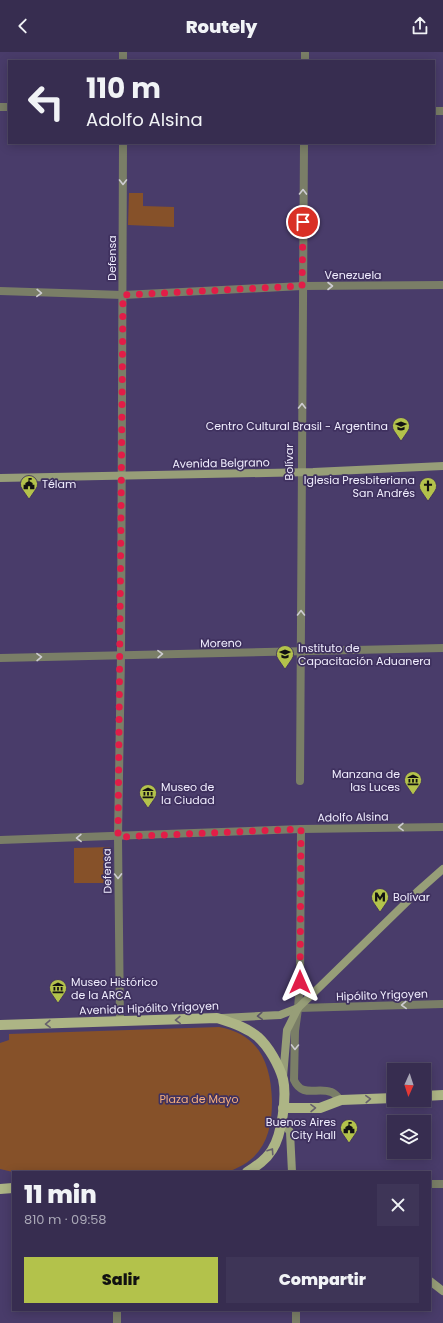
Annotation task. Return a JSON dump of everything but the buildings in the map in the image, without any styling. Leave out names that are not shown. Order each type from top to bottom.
[{"type":"main road","name":"Avenida Belgrano","points":[[0,478],[301,472],[443,466]]},
{"type":"main road","points":[[248,1171],[262,1161],[272,1150],[283,1121],[283,1080],[287,1030],[298,1008],[440,871],[443,862]]},
{"type":"main road","name":"Avenida Hipólito Yrigoyen","points":[[0,1025],[120,1022],[280,1015],[298,1008]]},
{"type":"main road","points":[[217,1018],[247,1029],[259,1038],[274,1058],[283,1080]]},
{"type":"main road","points":[[431,1096],[443,1096]]},
{"type":"main road","points":[[283,1108],[320,1108],[342,1100],[387,1098]]},
{"type":"main road","points":[[283,1121],[290,1132],[292,1171]]},
{"type":"main road","points":[[0,1189],[12,1188]]},
{"type":"main road","points":[[431,1282],[443,1291]]},
{"type":"street","name":"Defensa","points":[[120,1022],[118,837],[121,655],[123,295],[122,144]]},
{"type":"street","name":"Bolívar","points":[[300,781],[304,144]]},
{"type":"street","name":"Venezuela","points":[[0,291],[123,295],[302,286],[443,285]]},
{"type":"street","name":"Moreno","points":[[0,658],[443,648]]},
{"type":"street","name":"Adolfo Alsina","points":[[0,840],[118,837],[301,829],[443,827]]},
{"type":"street","points":[[301,829],[300,982],[295,1031],[294,1080],[296,1085],[303,1091],[331,1092],[342,1100]]},
{"type":"street","name":"Hipólito Yrigoyen","points":[[298,1008],[443,1004]]},
{"type":"street","points":[[431,1184],[443,1184]]},
{"type":"street","points":[[117,1311],[117,1323]]},
{"type":"street","points":[[296,1311],[296,1323]]},
{"type":"green space","points":[[129,193],[143,193],[143,206],[174,207],[174,227],[128,225]]},
{"type":"green space","points":[[110,847],[110,883],[74,883],[74,848]]},
{"type":"green space","name":"Plaza de Mayo","points":[[219,1027],[244,1036],[253,1043],[260,1052],[269,1074],[272,1113],[270,1125],[263,1145],[249,1161],[229,1171],[12,1172],[0,1169],[0,1043],[9,1040],[9,1034]]},
{"type":"place","name":"Centro Cultural Brasil - Argentina","points":[[401,441]]},
{"type":"place","name":"Télam","points":[[29,499]]},
{"type":"place","name":"Iglesia Presbiteriana San Andrés","points":[[428,501]]},
{"type":"place","name":"Instituto de Capacitación Aduanera","points":[[285,669]]},
{"type":"place","name":"Manzana de las Luces","points":[[413,795]]},
{"type":"place","name":"Museo de la Ciudad","points":[[148,808]]},
{"type":"place","name":"Bolívar","points":[[380,912]]},
{"type":"place","name":"Museo Histórico de la ARCA","points":[[58,1003]]},
{"type":"place","name":"Buenos Aires City Hall","points":[[349,1143]]},
{"type":"route","points":[[300,982],[301,829],[118,837],[121,655],[123,295],[302,286],[303,222]]}]
